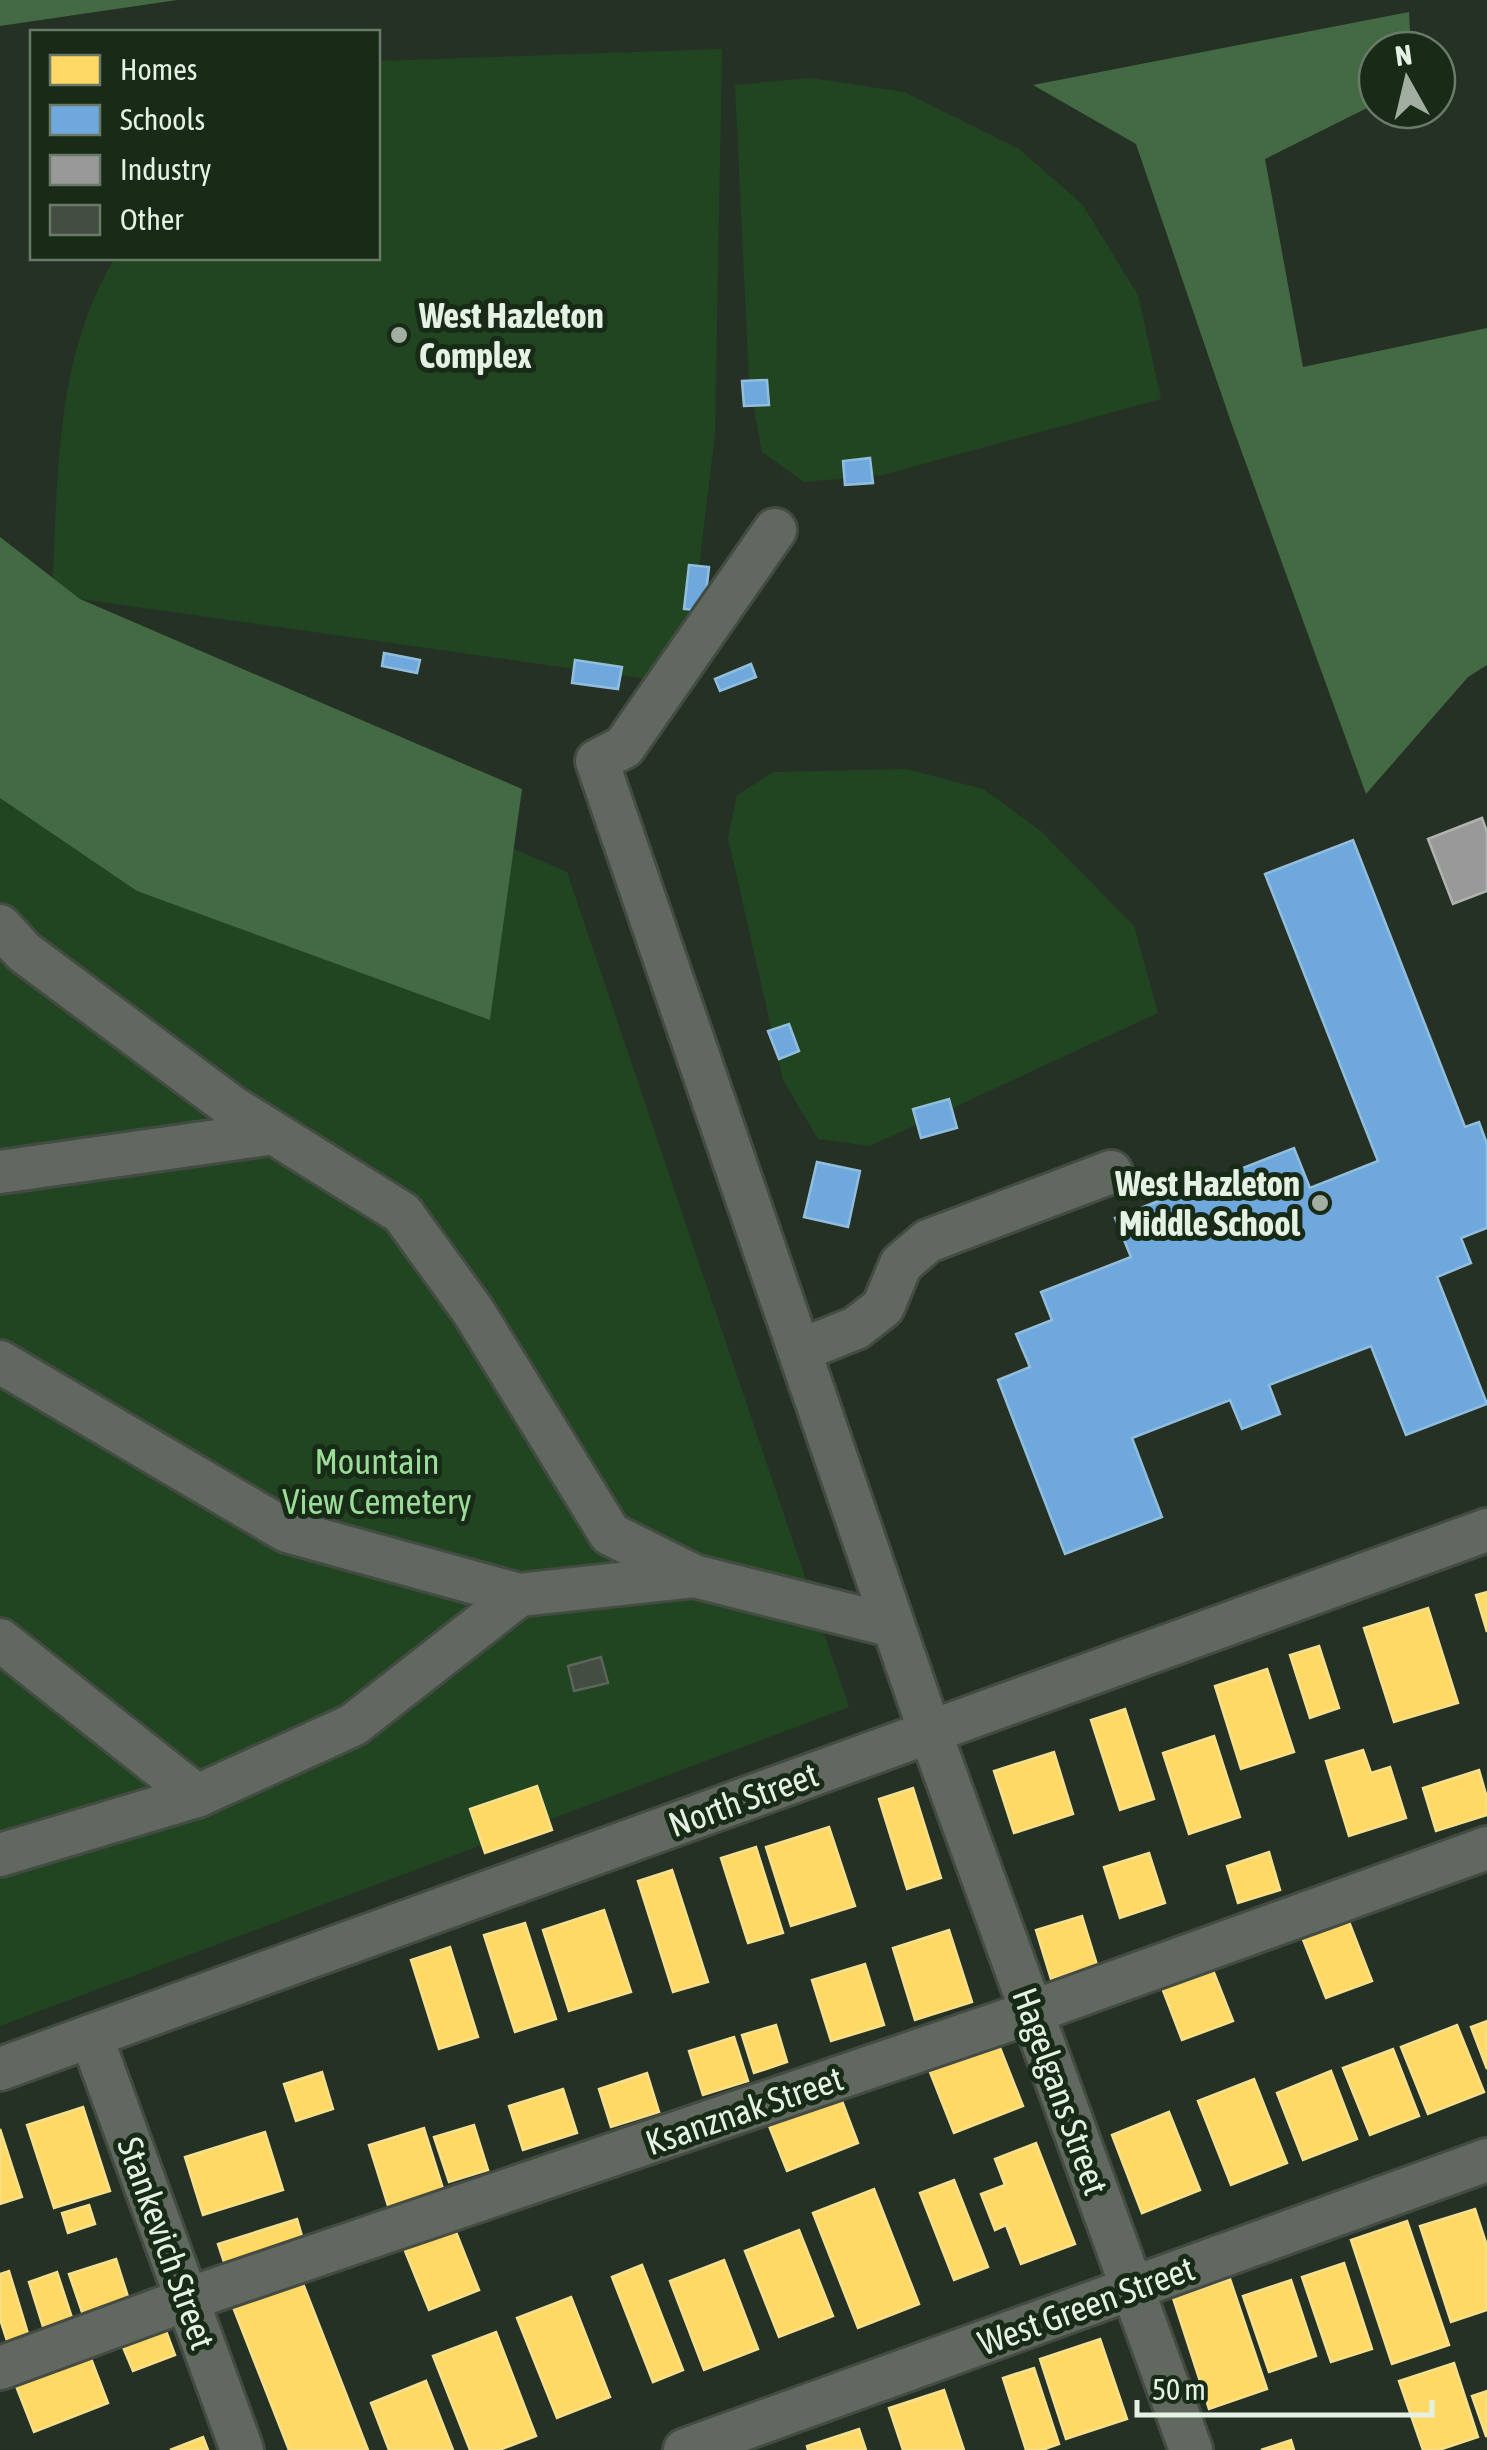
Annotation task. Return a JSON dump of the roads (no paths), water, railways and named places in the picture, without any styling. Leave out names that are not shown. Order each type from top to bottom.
[{"type":"street","name":"Hagelgans Street","points":[[775,530],[624,747],[596,761],[930,1732],[1190,2450]]},
{"type":"street","points":[[0,926],[24,952],[232,1107],[402,1213],[473,1310],[610,1534],[694,1576],[893,1626]]},
{"type":"street","points":[[0,1172],[273,1133]]},
{"type":"street","points":[[801,1350],[856,1328],[883,1308],[902,1264],[928,1241],[1112,1172]]},
{"type":"street","points":[[0,1362],[287,1531],[519,1595],[694,1576]]},
{"type":"street","name":"North Street","points":[[0,2069],[1487,1530]]},
{"type":"street","points":[[0,1855],[197,1796],[353,1725],[519,1595]]},
{"type":"street","points":[[0,1640],[197,1796]]},
{"type":"street","name":"Ksanznak Street","points":[[0,2368],[188,2299],[1032,2012],[1487,1848]]},
{"type":"street","name":"Stankevich Street","points":[[91,2036],[242,2450]]},
{"type":"street","name":"West Green Street","points":[[685,2450],[1487,2160]]},
{"type":"place","name":"West Hazleton Complex","points":[[399,335]]},
{"type":"place","name":"West Hazleton Middle School","points":[[1320,1203]]},
{"type":"park label","name":"Mountain View Cemetery","points":[[377,1481]]}]
